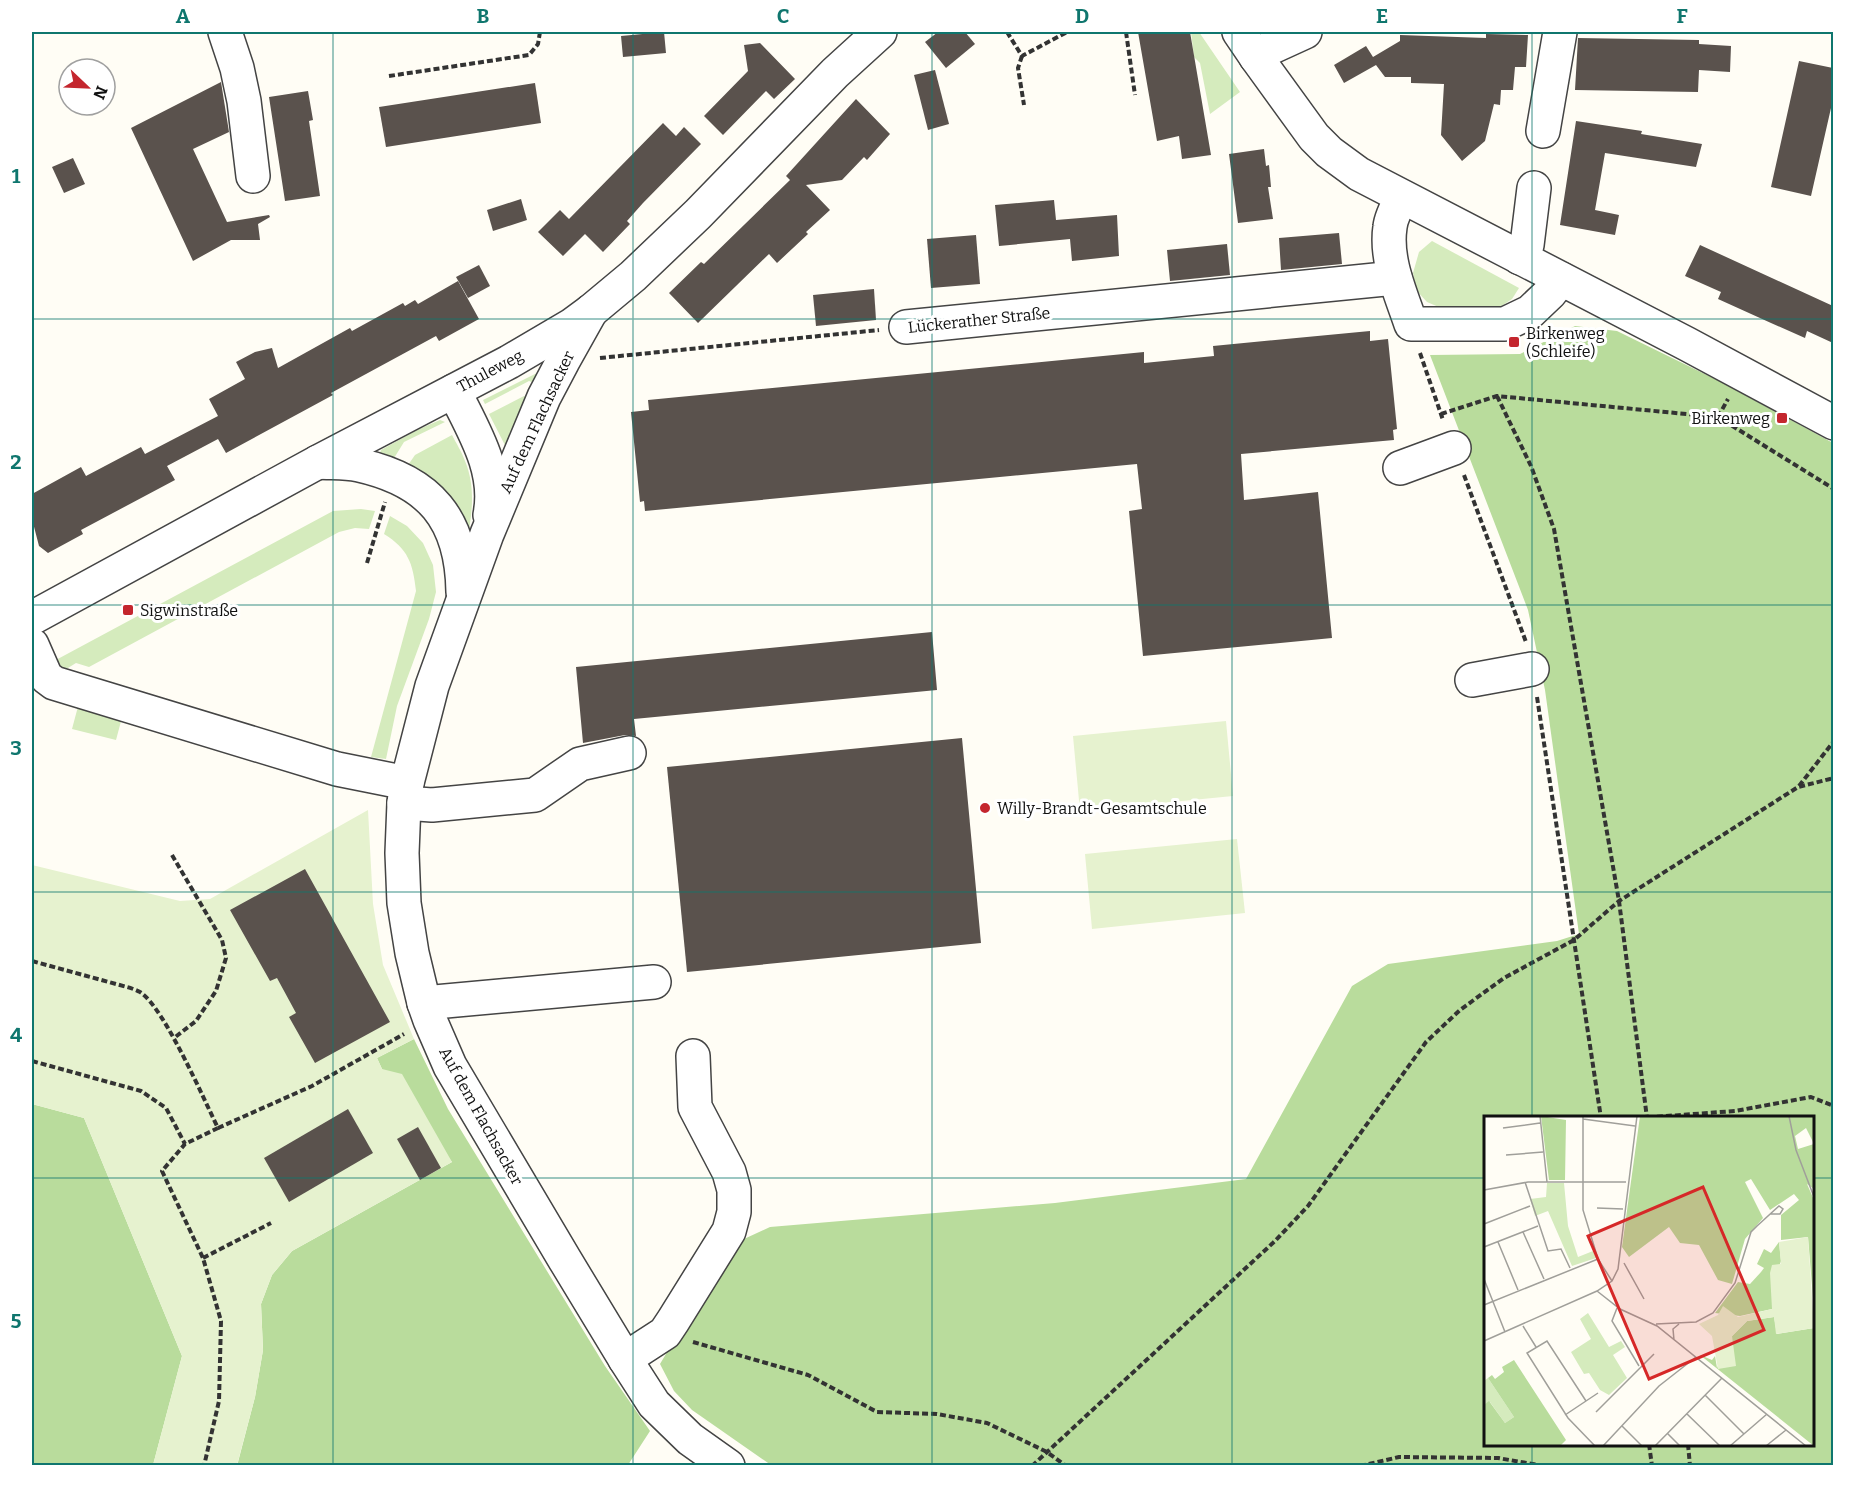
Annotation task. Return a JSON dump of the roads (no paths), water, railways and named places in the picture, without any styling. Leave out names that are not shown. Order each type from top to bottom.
[{"type":"street","points":[[225,32],[237,68],[244,101],[253,176]]},
{"type":"street","name":"Thuleweg","points":[[32,618],[318,462],[509,362],[572,325],[633,276],[682,230],[835,72],[880,32]]},
{"type":"street","points":[[1248,44],[1270,48],[1305,32]]},
{"type":"street","points":[[1543,130],[1560,32]]},
{"type":"street","points":[[1248,44],[1314,137],[1329,152],[1359,174],[1833,423]]},
{"type":"street","points":[[1520,258],[1527,245],[1534,188]]},
{"type":"street","points":[[1402,196],[1390,227],[1389,246],[1395,278],[1411,324],[1505,324],[1530,312],[1561,279]]},
{"type":"street","name":"Lückerather Straße","points":[[906,327],[1395,278]]},
{"type":"street","name":"Auf dem Flachsacker","points":[[591,311],[544,397],[487,534],[432,686],[406,793],[402,852],[404,903],[412,953],[427,1011],[450,1066],[654,1404],[690,1439],[728,1466]]},
{"type":"street","name":"Auf dem Flachsacker","points":[[454,391],[481,445],[490,474],[492,504],[487,534]]},
{"type":"street","points":[[1400,468],[1454,448]]},
{"type":"street","name":"Auf dem Flachsacker","points":[[318,462],[357,464],[394,475],[412,484],[436,505],[455,535],[462,567],[463,600]]},
{"type":"street","points":[[32,645],[46,677],[54,683],[337,769],[406,793],[432,805],[535,795],[580,764],[629,753]]},
{"type":"street","points":[[1472,680],[1532,669]]},
{"type":"street","points":[[427,1011],[654,982]]},
{"type":"street","points":[[625,1359],[664,1333],[729,1231],[734,1212],[734,1190],[729,1173],[695,1107],[693,1056]]},
{"type":"place","name":"Birkenweg (Schleife)","points":[[1514,342]]},
{"type":"place","name":"Birkenweg","points":[[1782,418]]},
{"type":"place","name":"Sigwinstraße","points":[[128,610]]},
{"type":"place","name":"Willy-Brandt-Gesamtschule","points":[[985,808]]}]
